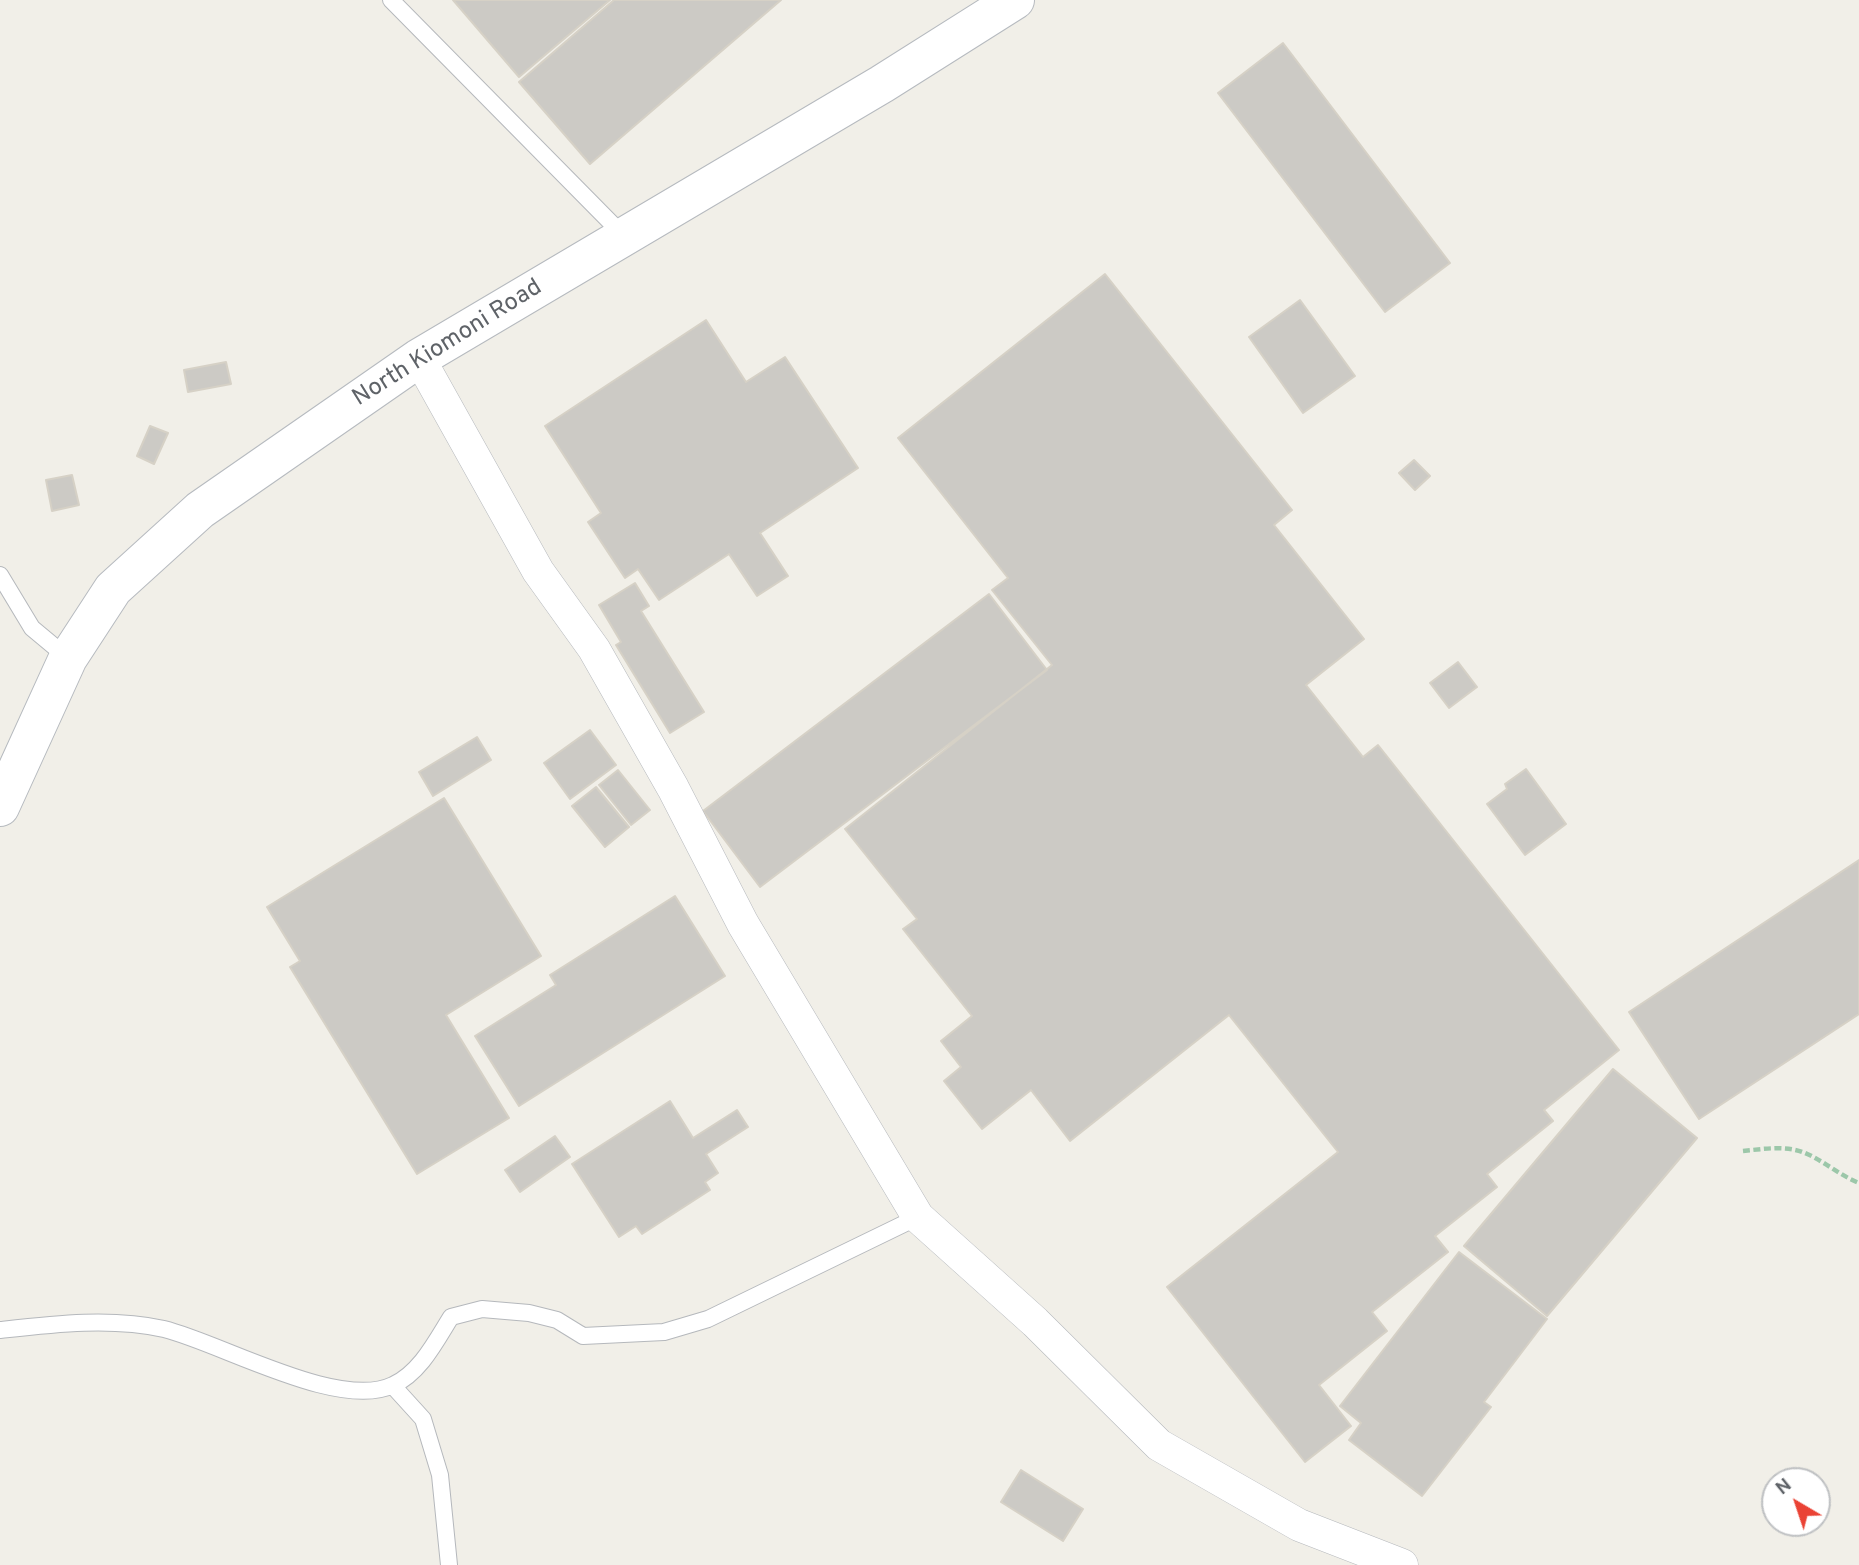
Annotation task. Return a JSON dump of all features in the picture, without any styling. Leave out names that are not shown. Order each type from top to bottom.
[{"type":"main road","name":"North Kiomoni Road","points":[[1,801],[68,658],[113,589],[200,510],[419,358],[882,84],[1015,0]]},
{"type":"street","points":[[419,358],[538,571],[594,649],[673,788],[743,924],[918,1217],[1035,1322],[1160,1445],[1299,1525],[1402,1565]]},
{"type":"lane","points":[[391,0],[624,236]]},
{"type":"lane","points":[[0,575],[32,628],[68,658]]},
{"type":"lane","points":[[0,1331],[104,1322],[164,1329],[292,1377],[353,1391],[393,1386],[421,1363],[451,1317],[482,1309],[529,1313],[557,1320],[583,1336],[664,1332],[708,1319],[918,1217]]},
{"type":"lane","points":[[393,1386],[423,1419],[440,1475],[450,1565]]},
{"type":"path","points":[[1743,1152],[1776,1148],[1804,1152],[1840,1175],[1859,1183]]},
{"type":"building","points":[[453,0],[610,0],[519,77]]},
{"type":"building","points":[[614,0],[781,0],[590,164],[519,82]]},
{"type":"building","points":[[1283,43],[1450,263],[1385,312],[1218,93]]},
{"type":"building","points":[[1105,274],[1292,510],[1274,525],[1364,639],[1306,685],[1363,757],[1378,745],[1619,1050],[1544,1110],[1553,1121],[1487,1174],[1497,1187],[1435,1236],[1448,1252],[1372,1312],[1387,1331],[1319,1385],[1351,1426],[1305,1462],[1167,1287],[1338,1152],[1229,1015],[1070,1141],[1031,1090],[982,1129],[944,1081],[961,1067],[941,1041],[972,1016],[903,929],[917,919],[845,829],[1052,665],[992,590],[1008,578],[898,438]]},
{"type":"building","points":[[1300,300],[1355,376],[1303,413],[1249,337]]},
{"type":"building","points":[[706,320],[746,382],[785,357],[858,468],[760,533],[788,576],[757,596],[729,554],[659,600],[638,569],[625,578],[588,522],[601,513],[545,426]]},
{"type":"building","points":[[226,362],[231,384],[188,392],[184,370]]},
{"type":"building","points":[[150,426],[168,433],[154,464],[137,456]]},
{"type":"building","points":[[1414,460],[1430,476],[1415,490],[1399,473]]},
{"type":"building","points":[[72,475],[79,505],[52,511],[46,480]]},
{"type":"building","points":[[635,583],[649,606],[641,611],[704,712],[670,733],[616,645],[621,642],[599,605]]},
{"type":"building","points":[[989,594],[1047,670],[760,887],[703,811]]},
{"type":"building","points":[[1458,662],[1477,687],[1449,708],[1430,683]]},
{"type":"building","points":[[590,730],[616,765],[570,799],[544,763]]},
{"type":"building","points":[[477,737],[491,760],[433,796],[419,772]]},
{"type":"building","points":[[1526,769],[1566,824],[1525,855],[1487,804],[1507,789],[1505,784]]},
{"type":"building","points":[[618,770],[650,810],[631,825],[599,785]]},
{"type":"building","points":[[596,787],[629,827],[605,847],[572,806]]},
{"type":"building","points":[[444,798],[541,956],[446,1015],[509,1118],[417,1174],[290,967],[300,961],[267,907]]},
{"type":"building","points":[[1859,860],[1859,1014],[1699,1119],[1629,1012]]},
{"type":"building","points":[[675,896],[725,976],[519,1106],[475,1036],[556,985],[550,975]]},
{"type":"building","points":[[1613,1069],[1697,1138],[1547,1316],[1464,1246]]},
{"type":"building","points":[[670,1101],[693,1138],[737,1110],[748,1127],[706,1154],[718,1173],[705,1182],[710,1190],[642,1234],[636,1226],[619,1237],[572,1164]]},
{"type":"building","points":[[555,1136],[570,1157],[520,1192],[505,1170]]},
{"type":"building","points":[[1459,1252],[1547,1319],[1484,1402],[1491,1407],[1422,1496],[1349,1440],[1361,1423],[1340,1406]]},
{"type":"building","points":[[1021,1470],[1083,1509],[1063,1541],[1001,1502]]}]
